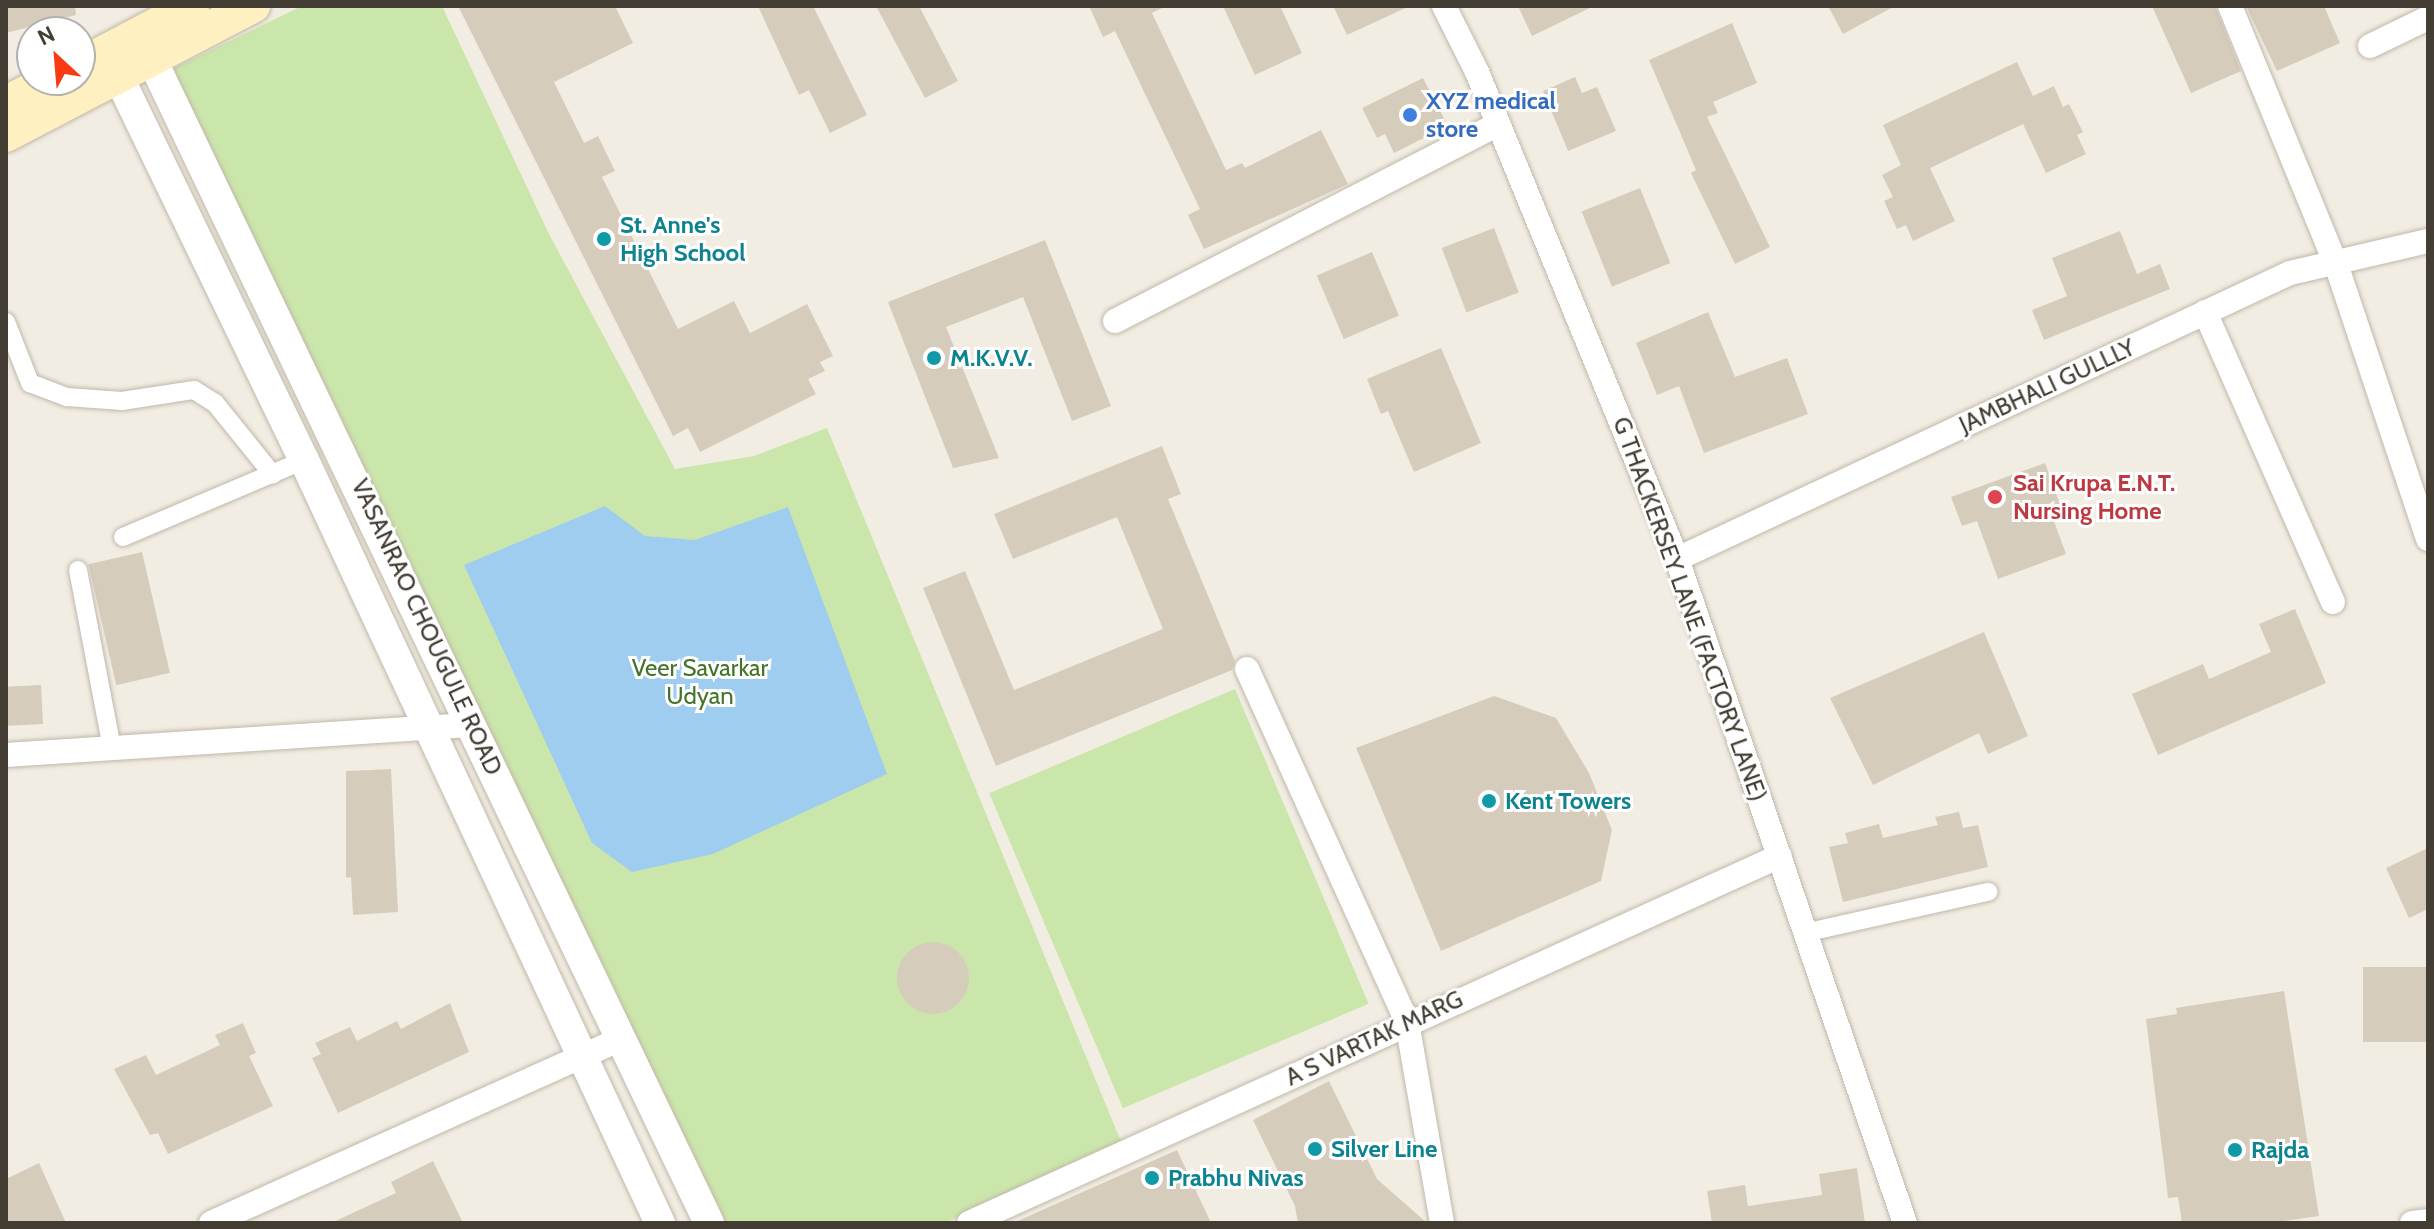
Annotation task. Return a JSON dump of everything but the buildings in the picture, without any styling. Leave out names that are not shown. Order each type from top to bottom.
[{"type":"main road","points":[[146,46],[192,6]]},
{"type":"main road","points":[[6,135],[101,64],[253,6]]},
{"type":"street","name":"G THACKERSEY LANE (FACTORY LANE)","points":[[1444,6],[1498,124],[1677,559],[1905,1223]]},
{"type":"street","points":[[2230,6],[2336,264],[2428,539]]},
{"type":"street","points":[[2370,46],[2428,18]]},
{"type":"street","name":"VASANRAO CHOUGULE ROAD","points":[[146,46],[709,1223]]},
{"type":"street","name":"VASANRAO CHOUGULE ROAD","points":[[101,64],[304,460],[660,1223]]},
{"type":"street","points":[[1115,321],[1498,124]]},
{"type":"street","name":"JAMBHALI GULLLY","points":[[1677,559],[2290,273],[2428,241]]},
{"type":"street","points":[[2205,312],[2333,602]]},
{"type":"street","points":[[6,322],[30,383],[67,397],[122,401],[194,390],[215,403],[273,475]]},
{"type":"street","points":[[123,537],[304,460]]},
{"type":"street","points":[[78,570],[112,749]]},
{"type":"street","points":[[1247,669],[1407,1022],[1442,1223]]},
{"type":"street","points":[[6,755],[430,731],[473,725]]},
{"type":"street","name":"A S VARTAK MARG","points":[[969,1223],[1407,1022],[1780,856]]},
{"type":"street","points":[[1804,933],[1988,892]]},
{"type":"street","points":[[211,1223],[621,1039]]},
{"type":"street","points":[[2412,1223],[2428,1221]]},
{"type":"green space","name":"Veer Savarkar Udyan","points":[[302,6],[442,6],[548,232],[675,469],[754,456],[827,428],[1122,1144],[945,1223],[724,1223],[168,71]]},
{"type":"green space","points":[[1235,689],[1369,1004],[1123,1108],[989,793]]},
{"type":"water","points":[[605,506],[645,536],[695,540],[788,507],[887,774],[713,854],[632,872],[592,843],[464,565]]},
{"type":"place","name":"XYZ medical store","points":[[1410,115]]},
{"type":"place","name":"St. Anne's High School","points":[[604,239]]},
{"type":"place","name":"M.K.V.V.","points":[[934,358]]},
{"type":"place","name":"Sai Krupa E.N.T. Nursing Home","points":[[1995,497]]},
{"type":"place","name":"Kent Towers","points":[[1489,801]]},
{"type":"place","name":"Silver Line","points":[[1315,1149]]},
{"type":"place","name":"Rajda","points":[[2235,1150]]},
{"type":"place","name":"Prabhu Nivas","points":[[1152,1178]]}]
